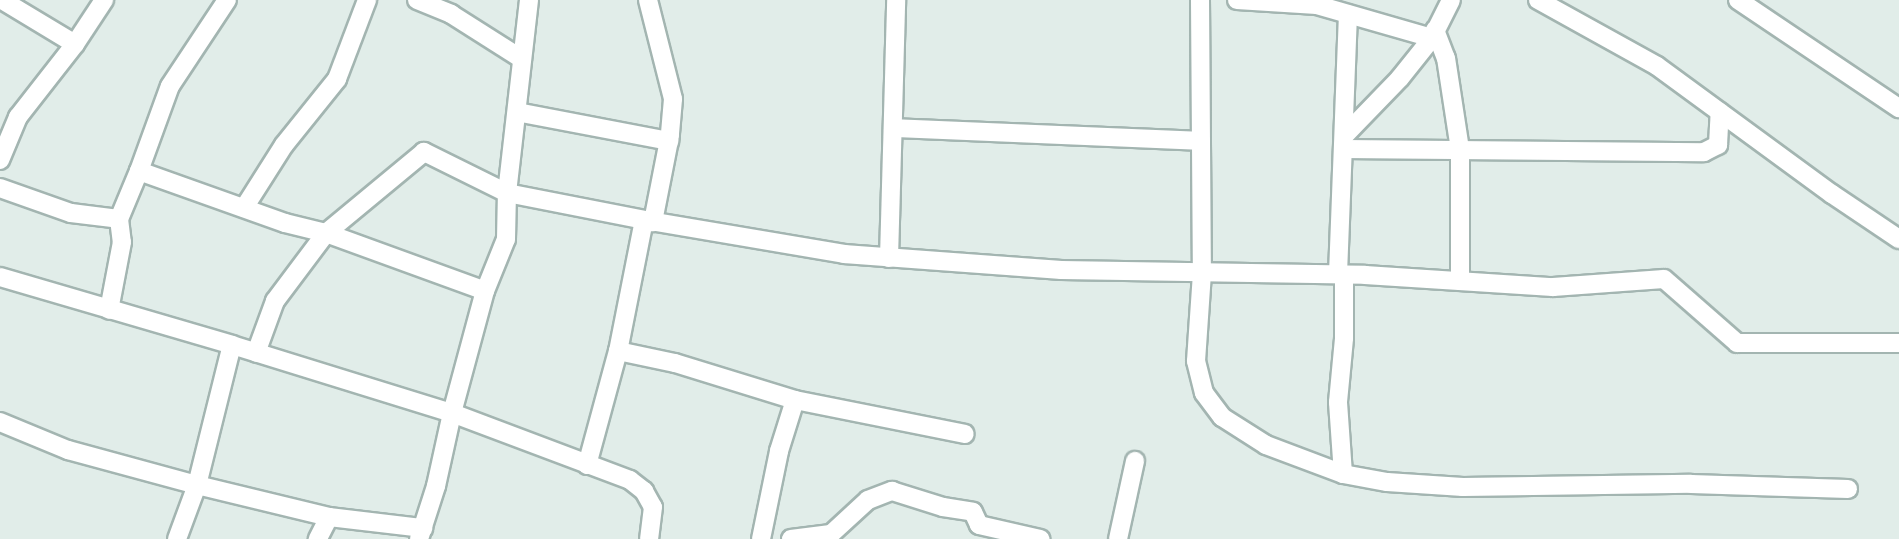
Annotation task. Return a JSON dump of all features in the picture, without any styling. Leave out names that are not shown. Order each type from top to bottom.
[{"type":"street","points":[[2,0],[75,44]]},
{"type":"street","points":[[0,160],[18,117],[75,44],[104,0]]},
{"type":"street","points":[[109,310],[122,242],[119,219],[170,86],[227,0]]},
{"type":"street","points":[[244,208],[284,145],[337,79],[367,0]]},
{"type":"street","points":[[417,0],[451,14],[523,59]]},
{"type":"street","points":[[0,422],[68,450],[197,485],[329,517],[421,534],[436,486],[485,291],[506,239],[507,193],[529,0]]},
{"type":"street","points":[[587,465],[669,141],[673,99],[648,0]]},
{"type":"street","points":[[888,258],[896,0]]},
{"type":"street","points":[[1200,0],[1202,273],[1196,361],[1204,393],[1222,417],[1266,444],[1343,474],[1387,482],[1463,487],[1690,484],[1848,489]]},
{"type":"street","points":[[1237,0],[1317,5],[1433,34],[1446,58],[1460,150],[1460,281]]},
{"type":"street","points":[[1344,142],[1400,78],[1433,34],[1451,0]]},
{"type":"street","points":[[1538,0],[1657,66],[1832,194],[1899,239]]},
{"type":"street","points":[[1738,0],[1899,108]]},
{"type":"street","points":[[1343,474],[1338,402],[1344,338],[1341,274],[1348,14]]},
{"type":"street","points":[[517,112],[669,141]]},
{"type":"street","points":[[1344,142],[1460,150],[1704,152],[1718,145],[1720,112]]},
{"type":"street","points":[[893,128],[1201,141]]},
{"type":"street","points":[[256,353],[275,301],[326,233],[424,152],[507,193],[649,221],[844,254],[1062,270],[1341,274],[1553,287],[1664,279],[1737,343],[1899,343]]},
{"type":"street","points":[[139,170],[244,208],[326,233],[485,291]]},
{"type":"street","points":[[0,188],[71,213],[119,219]]},
{"type":"street","points":[[0,277],[232,345],[452,414],[630,480],[650,501],[649,539]]},
{"type":"street","points":[[177,539],[197,485],[232,345]]},
{"type":"street","points":[[618,351],[675,363],[795,400],[965,434]]},
{"type":"street","points":[[761,539],[779,452],[795,400]]},
{"type":"street","points":[[1118,539],[1135,461]]},
{"type":"street","points":[[791,539],[831,534],[868,500],[892,491],[973,512],[979,525],[1040,539]]},
{"type":"street","points":[[318,539],[329,517]]}]
